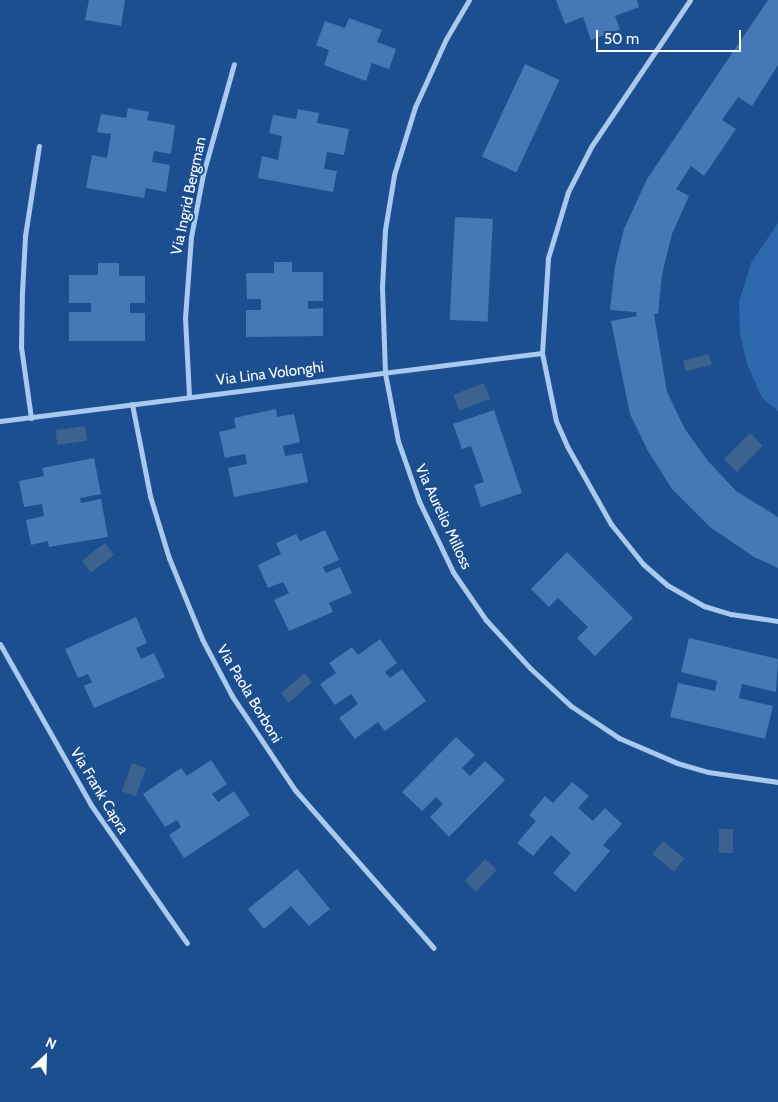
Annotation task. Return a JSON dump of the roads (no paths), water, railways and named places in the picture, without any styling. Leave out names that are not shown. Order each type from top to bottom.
[{"type":"street","name":"Via Aurelio Milloss","points":[[469,0],[426,81],[394,175],[383,250],[385,373],[398,441],[433,532],[473,603],[517,655],[587,718],[636,746],[692,768],[778,782]]},
{"type":"street","points":[[690,0],[591,147],[568,192],[548,258],[542,353],[556,421],[571,455],[611,524],[644,564],[668,585],[704,606],[731,614],[778,621]]},
{"type":"street","name":"Via Ingrid Bergman","points":[[189,396],[186,310],[191,236],[204,174],[234,64]]},
{"type":"street","points":[[31,418],[21,346],[22,292],[25,236],[39,146]]},
{"type":"street","name":"Via Lina Volonghi","points":[[0,421],[542,353]]},
{"type":"street","name":"Via Paola Borboni","points":[[132,404],[160,531],[183,596],[219,673],[295,790],[434,948]]},
{"type":"street","name":"Via Frank Capra","points":[[0,644],[91,805],[187,943]]}]
